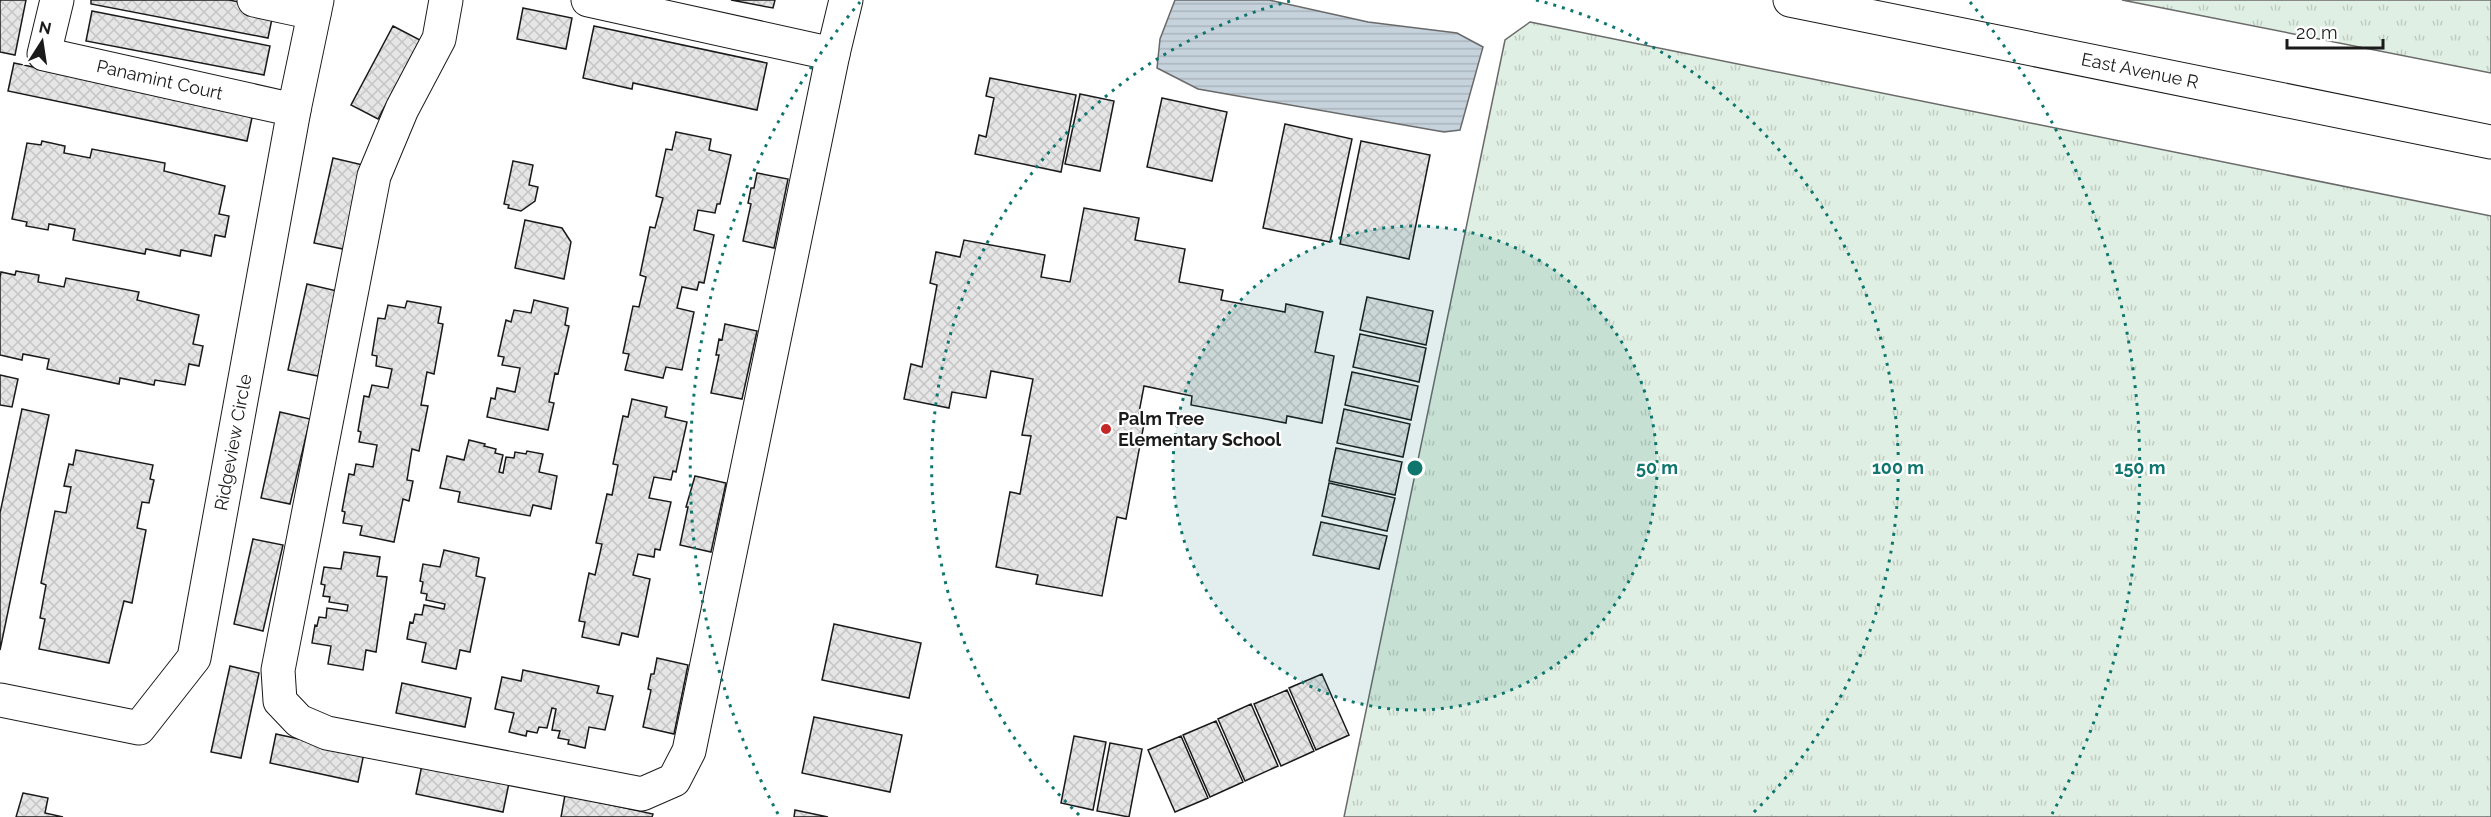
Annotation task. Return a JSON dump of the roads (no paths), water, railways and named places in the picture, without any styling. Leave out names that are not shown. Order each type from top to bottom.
[{"type":"street","name":"Panamint Court","points":[[57,0],[44,54],[294,110]]},
{"type":"street","points":[[254,0],[316,7]]},
{"type":"street","points":[[446,0],[439,39],[402,109],[374,176],[278,670],[280,701],[299,721],[327,733],[642,794],[674,780],[688,751],[846,0]]},
{"type":"street","points":[[588,0],[833,54]]},
{"type":"street","name":"East Avenue R","points":[[1790,0],[2491,142]]},
{"type":"street","name":"Ridgeview Circle","points":[[0,700],[138,728],[194,658],[294,110],[316,7]]},
{"type":"place","name":"Palm Tree Elementary School","points":[[1106,429]]}]
